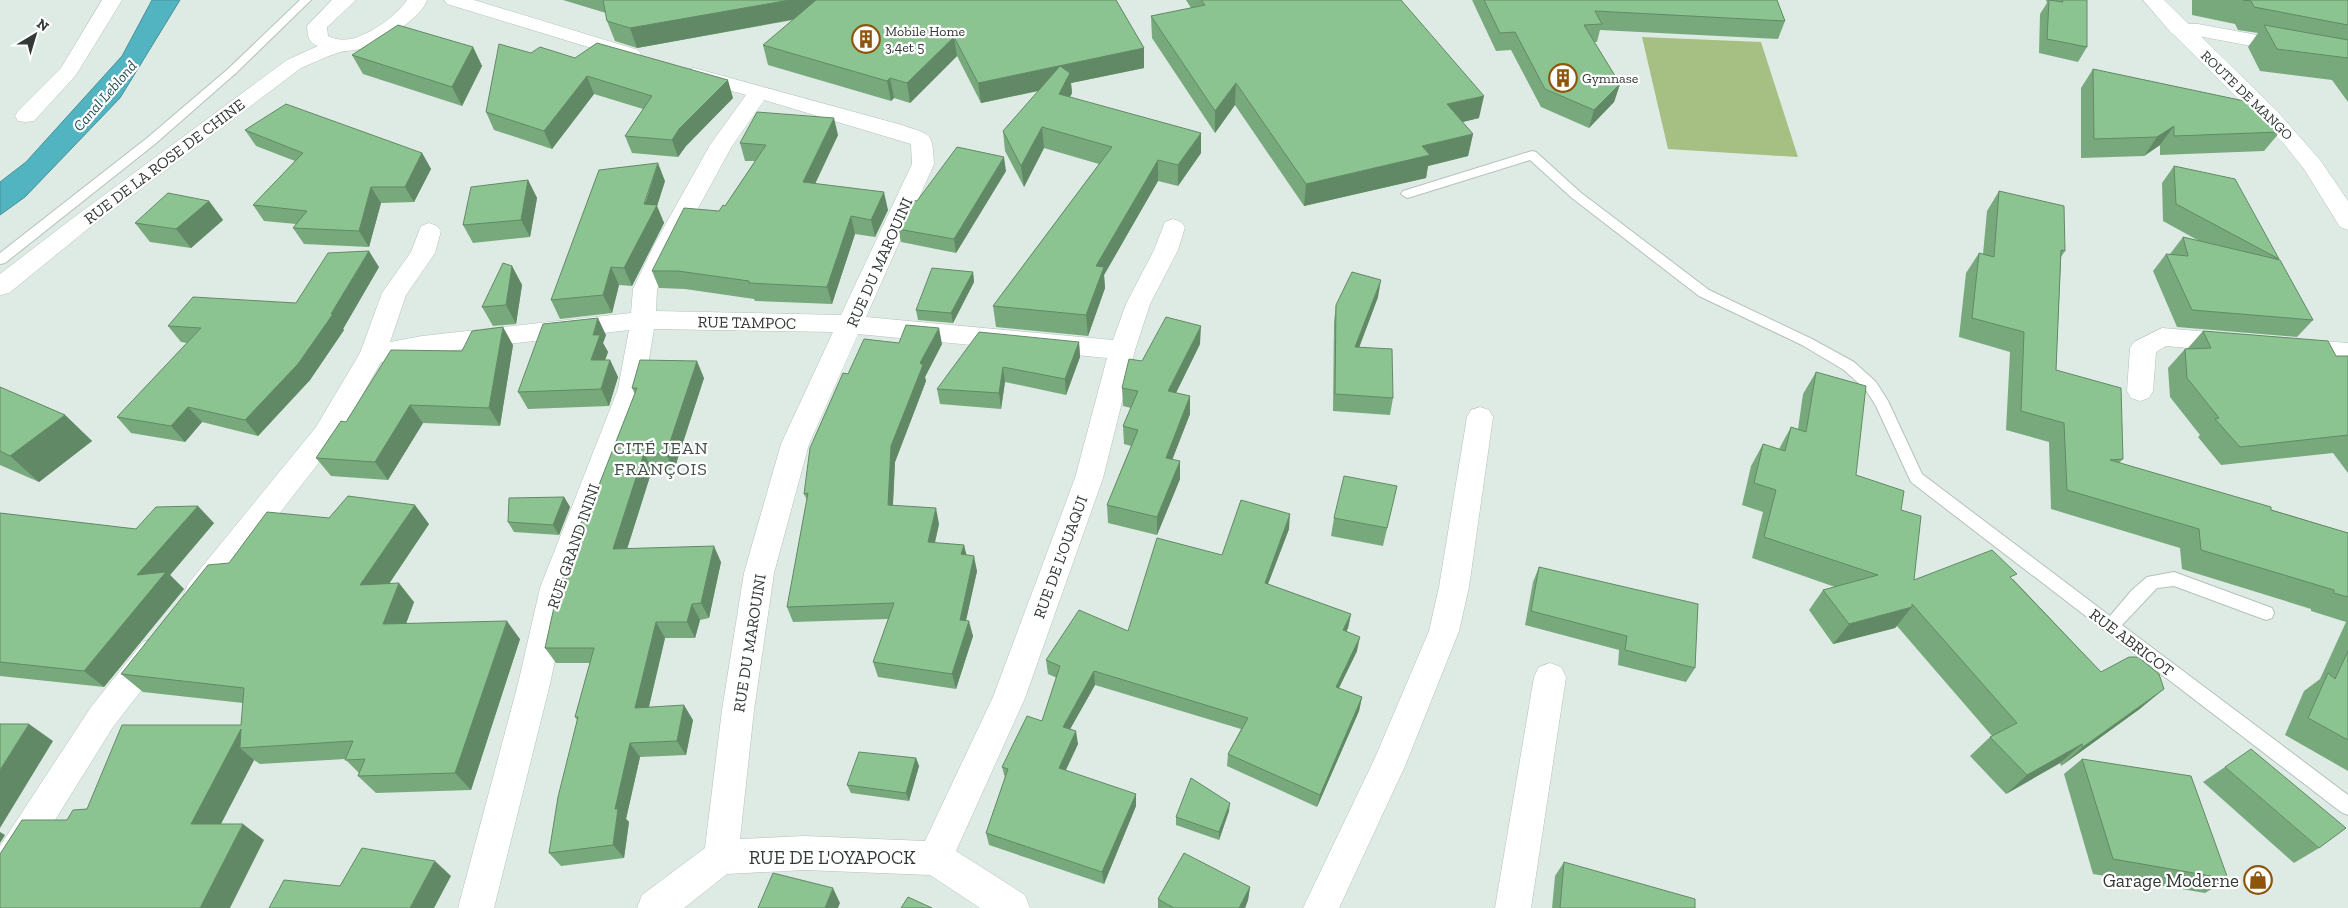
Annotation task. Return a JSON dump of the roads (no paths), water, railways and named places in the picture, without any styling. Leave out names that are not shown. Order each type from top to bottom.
[{"type":"street","points":[[26,116],[69,71],[112,0]]},
{"type":"street","points":[[336,46],[318,39],[317,26],[339,4],[346,0]]},
{"type":"street","name":"RUE DE LA ROSE DE CHINE","points":[[0,287],[81,223],[294,64],[336,46],[363,42],[385,31],[416,4],[417,0]]},
{"type":"street","name":"RUE DU MAROUINI","points":[[454,0],[758,93],[894,130],[922,140],[923,164],[795,444],[759,573],[738,710],[721,857]]},
{"type":"street","name":"ROUTE DE MANGO","points":[[2153,0],[2179,30],[2272,116],[2314,164],[2348,222]]},
{"type":"street","points":[[2179,30],[2198,30],[2348,58]]},
{"type":"street","name":"RUE GRAND ININI","points":[[476,908],[531,693],[555,588],[631,389],[645,289],[666,245],[721,145],[758,93]]},
{"type":"street","points":[[186,610],[326,434],[373,354],[394,294],[423,253],[429,231]]},
{"type":"street","name":"RUE DE L'OUAQUI","points":[[935,858],[1009,698],[1023,661],[1089,478],[1122,350],[1138,304],[1169,238]]},
{"type":"street","name":"RUE TAMPOC","points":[[373,354],[422,345],[642,320],[851,324],[1122,350]]},
{"type":"street","points":[[2140,391],[2143,348],[2162,337],[2348,352]]},
{"type":"street","points":[[1321,908],[1388,766],[1444,630],[1454,587],[1480,417]]},
{"type":"street","points":[[0,877],[102,717],[168,633]]},
{"type":"street","points":[[1513,908],[1550,677]]},
{"type":"street","name":"RUE DE L'OYAPOCK","points":[[721,857],[804,853],[935,858],[1012,908]]},
{"type":"street","points":[[655,908],[721,857]]},
{"type":"lane","points":[[0,260],[158,134],[232,71],[306,0]]},
{"type":"lane","name":"RUE ABRICOT","points":[[1407,194],[1532,155],[1576,195],[1704,293],[1806,342],[1849,366],[1871,386],[1882,405],[1916,478],[2348,806]]},
{"type":"lane","points":[[2112,626],[2138,595],[2153,582],[2174,579],[2266,613]]},
{"type":"water","name":"Canal Leblond","points":[[152,0],[180,0],[120,98],[25,197],[0,215],[0,182],[26,162],[122,56]]},
{"type":"place","name":"Mobile Home 3,4et 5","points":[[866,39]]},
{"type":"place","name":"Gymnase","points":[[1563,78]]},
{"type":"place","name":"Garage Moderne","points":[[2258,880]]},
{"type":"district","name":"CITÉ JEAN FRANÇOIS","points":[[661,458]]}]
